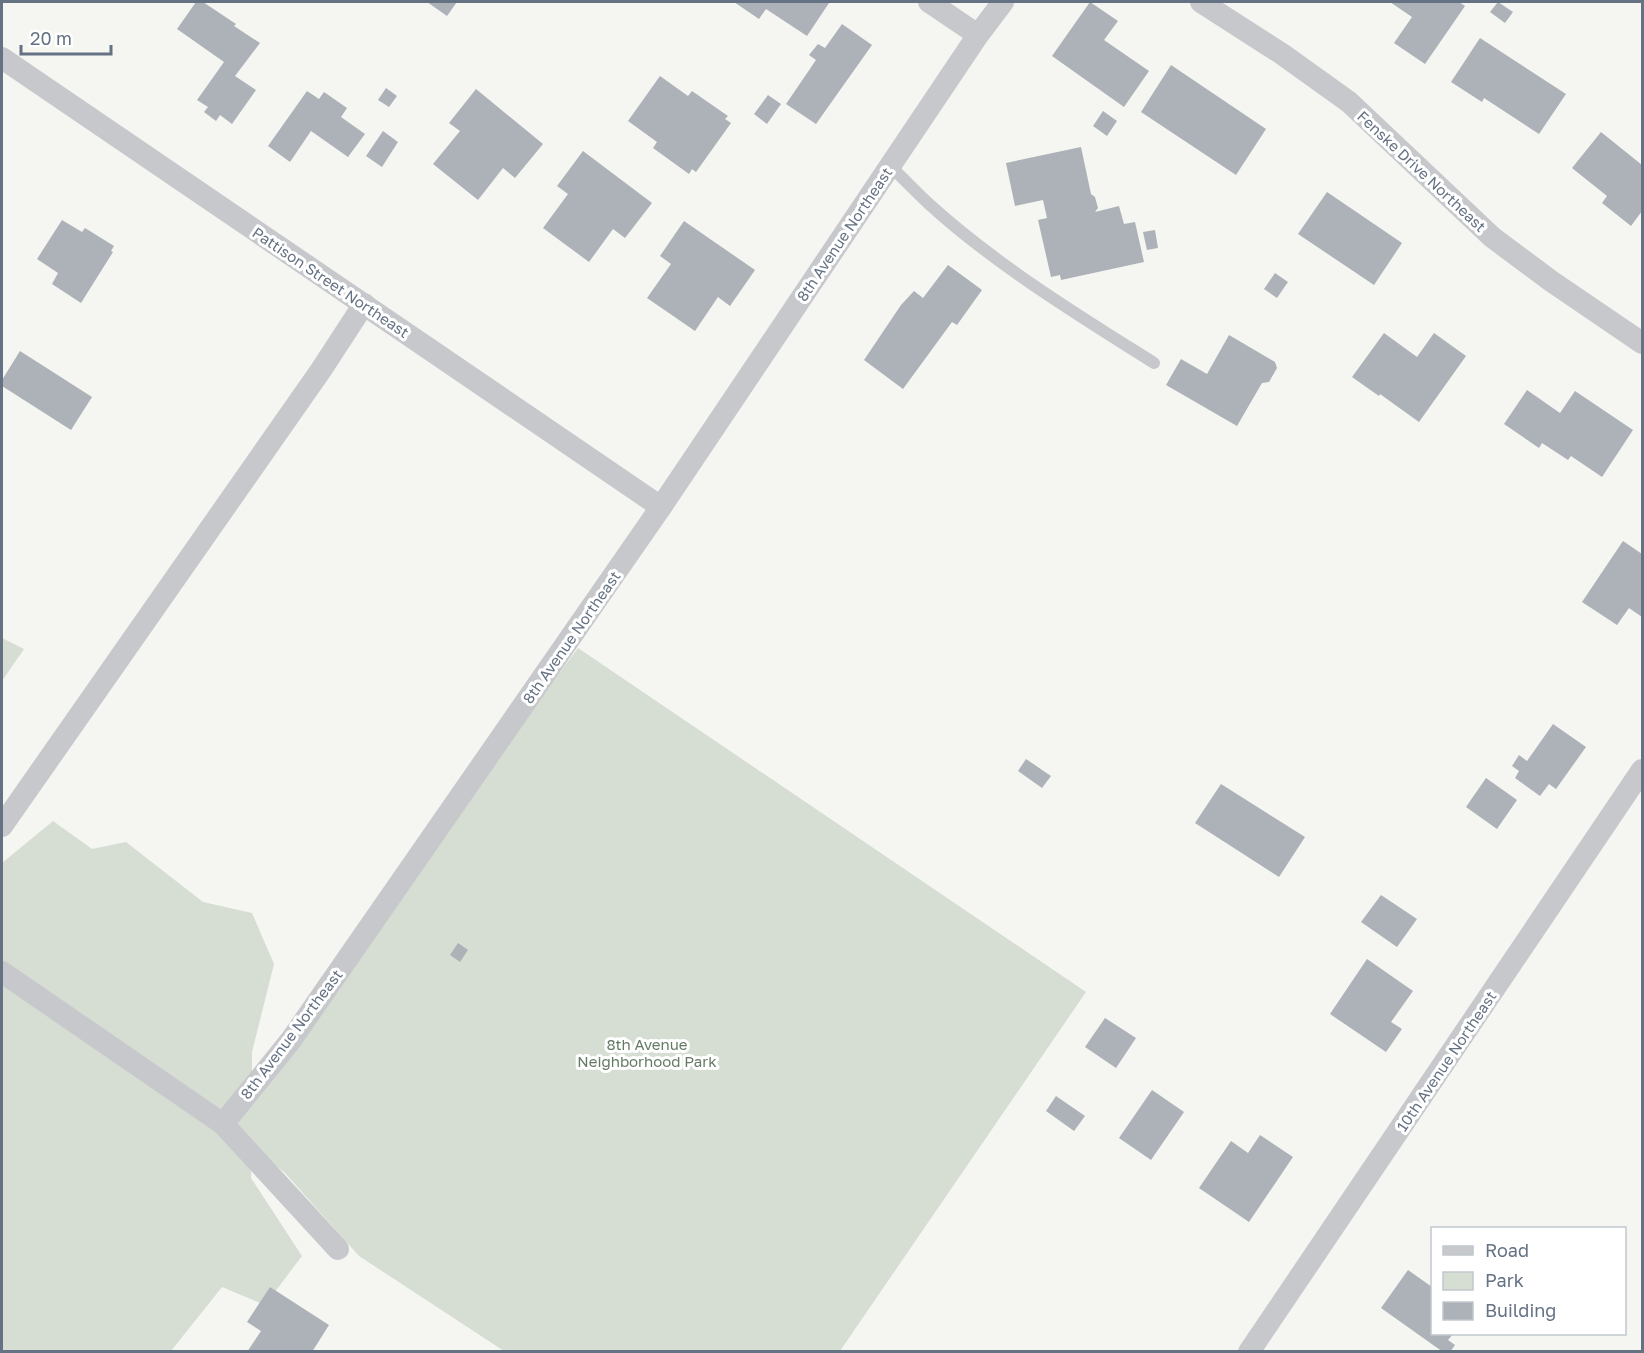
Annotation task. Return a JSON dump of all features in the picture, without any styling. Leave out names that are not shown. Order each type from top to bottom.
[{"type":"street","points":[[929,2],[978,35]]},
{"type":"street","name":"8th Avenue Northeast","points":[[223,1124],[291,1040],[661,507],[978,35],[1003,2]]},
{"type":"street","name":"Fenske Drive Northeast","points":[[1201,2],[1282,54],[1348,102],[1492,237],[1551,281],[1642,343]]},
{"type":"street","name":"Pattison Street Northeast","points":[[2,58],[661,507]]},
{"type":"street","points":[[2,826],[364,304]]},
{"type":"street","name":"10th Avenue Northeast","points":[[1249,1352],[1642,770]]},
{"type":"street","points":[[2,972],[223,1124],[338,1249]]},
{"type":"lane","points":[[890,165],[929,205],[978,245],[1066,307],[1154,363]]},
{"type":"green space","points":[[2,638],[24,649],[2,681]]},
{"type":"green space","name":"8th Avenue Neighborhood Park","points":[[578,648],[1086,992],[840,1351],[504,1351],[359,1256],[285,1173],[252,1146],[251,1178],[302,1256],[265,1305],[222,1287],[171,1351],[2,1352],[2,863],[53,821],[92,849],[126,842],[203,902],[252,913],[274,964],[252,1052],[252,1085]]},
{"type":"building","points":[[196,2],[203,2],[260,43],[235,76],[256,90],[232,124],[220,115],[216,121],[204,112],[208,107],[197,100],[224,62],[177,29]]},
{"type":"building","points":[[427,2],[457,2],[447,16]]},
{"type":"building","points":[[734,2],[829,3],[807,36],[766,9],[759,19]]},
{"type":"building","points":[[1090,2],[1118,21],[1104,40],[1149,71],[1124,107],[1052,56]]},
{"type":"building","points":[[1390,2],[1459,2],[1465,6],[1425,64],[1394,43],[1412,17]]},
{"type":"building","points":[[1498,2],[1513,12],[1505,23],[1490,12]]},
{"type":"building","points":[[842,24],[872,45],[816,124],[786,104],[816,60],[809,55],[818,44],[825,48]]},
{"type":"building","points":[[1480,38],[1566,94],[1539,134],[1484,98],[1482,102],[1451,82]]},
{"type":"building","points":[[1171,65],[1266,129],[1236,175],[1141,112]]},
{"type":"building","points":[[660,76],[688,96],[692,91],[728,116],[725,119],[731,123],[696,172],[692,169],[689,174],[653,148],[657,142],[628,121]]},
{"type":"building","points":[[386,88],[397,96],[389,107],[378,100]]},
{"type":"building","points":[[476,89],[543,144],[515,178],[503,168],[478,200],[433,164],[460,131],[449,123]]},
{"type":"building","points":[[307,91],[319,99],[324,92],[347,108],[341,117],[365,134],[348,157],[311,131],[290,162],[268,146]]},
{"type":"building","points":[[768,95],[781,104],[767,124],[754,114]]},
{"type":"building","points":[[1103,111],[1117,121],[1107,136],[1093,126]]},
{"type":"building","points":[[383,131],[398,142],[382,167],[366,156]]},
{"type":"building","points":[[1601,132],[1642,165],[1642,211],[1631,226],[1602,203],[1607,196],[1572,168]]},
{"type":"building","points":[[1081,147],[1091,194],[1095,197],[1098,208],[1095,212],[1119,206],[1124,224],[1135,222],[1144,262],[1061,280],[1060,275],[1051,277],[1038,220],[1047,218],[1043,200],[1015,206],[1006,163]]},
{"type":"building","points":[[583,151],[652,203],[625,238],[613,229],[589,262],[543,228],[568,194],[557,186]]},
{"type":"building","points":[[1327,192],[1402,243],[1374,285],[1298,234]]},
{"type":"building","points":[[62,220],[82,232],[85,228],[114,246],[111,251],[113,252],[81,303],[52,284],[58,273],[37,259]]},
{"type":"building","points":[[684,221],[755,270],[730,306],[718,297],[695,331],[647,298],[671,264],[660,256]]},
{"type":"building","points":[[1155,230],[1158,248],[1147,250],[1143,232]]},
{"type":"building","points":[[948,265],[982,290],[957,325],[952,322],[903,389],[864,360],[901,305],[914,291],[923,298]]},
{"type":"building","points":[[1275,273],[1288,282],[1277,298],[1264,289]]},
{"type":"building","points":[[1384,333],[1417,357],[1434,333],[1466,356],[1419,422],[1352,377]]},
{"type":"building","points":[[1229,335],[1275,362],[1277,368],[1269,382],[1262,383],[1237,426],[1166,385],[1181,359],[1207,374]]},
{"type":"building","points":[[20,351],[92,397],[71,430],[2,386],[2,380]]},
{"type":"building","points":[[1527,390],[1560,413],[1575,391],[1633,430],[1602,477],[1571,456],[1568,460],[1542,443],[1539,448],[1504,424]]},
{"type":"building","points":[[1623,541],[1642,554],[1642,617],[1629,608],[1617,625],[1582,602]]},
{"type":"building","points":[[1553,724],[1586,747],[1556,789],[1549,784],[1540,796],[1515,778],[1519,771],[1512,766],[1519,755],[1527,761]]},
{"type":"building","points":[[1026,759],[1051,776],[1042,788],[1018,771]]},
{"type":"building","points":[[1486,778],[1517,800],[1497,829],[1466,807]]},
{"type":"building","points":[[1221,784],[1305,837],[1279,877],[1195,823]]},
{"type":"building","points":[[1381,895],[1417,919],[1397,947],[1361,922]]},
{"type":"building","points":[[458,943],[468,950],[460,962],[450,955]]},
{"type":"building","points":[[1367,959],[1413,991],[1391,1022],[1402,1029],[1386,1052],[1330,1014]]},
{"type":"building","points":[[1105,1018],[1136,1038],[1116,1068],[1085,1047]]},
{"type":"building","points":[[1152,1090],[1184,1112],[1151,1160],[1119,1138]]},
{"type":"building","points":[[1056,1096],[1085,1116],[1074,1131],[1046,1111]]},
{"type":"building","points":[[1260,1135],[1293,1157],[1249,1222],[1199,1188],[1231,1141],[1248,1153]]},
{"type":"building","points":[[1408,1270],[1431,1286],[1431,1335],[1452,1335],[1448,1340],[1455,1345],[1450,1352],[1443,1352],[1381,1308]]},
{"type":"building","points":[[270,1287],[329,1325],[312,1352],[247,1352],[261,1331],[247,1322]]}]
